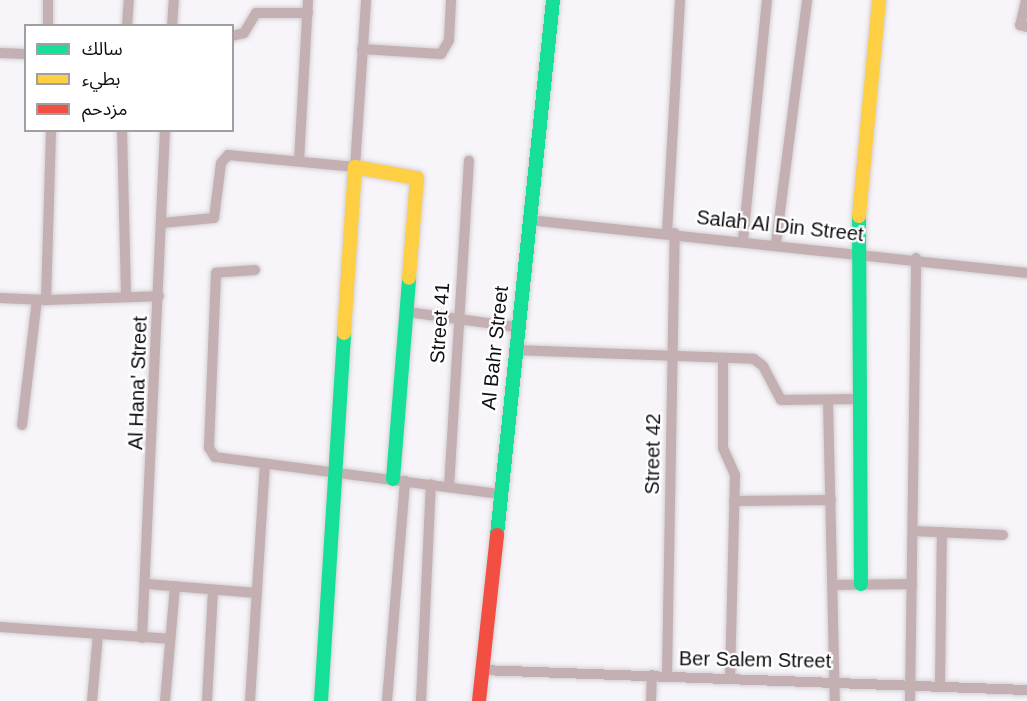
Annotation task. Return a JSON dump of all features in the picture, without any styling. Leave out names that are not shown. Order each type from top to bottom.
[{"type":"street","points":[[48,0],[48,24]]},
{"type":"street","points":[[127,24],[129,0]]},
{"type":"street","points":[[172,24],[174,0]]},
{"type":"street","points":[[299,161],[308,0]]},
{"type":"street","points":[[321,701],[366,0]]},
{"type":"street","points":[[362,49],[441,54],[449,40],[451,0]]},
{"type":"street","name":"Al Bahr Street","points":[[479,701],[514,350],[553,0]]},
{"type":"street","name":"Street 42","points":[[667,675],[672,354],[671,233],[680,0]]},
{"type":"street","points":[[743,240],[767,0]]},
{"type":"street","points":[[776,243],[807,0]]},
{"type":"street","points":[[861,584],[856,251],[879,0]]},
{"type":"street","points":[[1026,0],[1020,26],[1027,27]]},
{"type":"street","points":[[234,36],[244,33],[256,13],[308,13]]},
{"type":"street","points":[[0,54],[24,54]]},
{"type":"street","points":[[22,425],[41,300],[51,132]]},
{"type":"street","points":[[122,132],[126,297]]},
{"type":"street","name":"Al Hana' Street","points":[[142,638],[165,132]]},
{"type":"street","points":[[162,223],[213,219],[221,163],[228,155],[355,167],[417,178],[407,312],[387,701]]},
{"type":"street","name":"Street 41","points":[[448,487],[469,161]]},
{"type":"street","name":"Salah Al Din Street","points":[[529,220],[856,251],[1027,273]]},
{"type":"street","points":[[910,701],[916,258]]},
{"type":"street","points":[[255,270],[216,273],[209,448],[215,457],[336,470],[500,494]]},
{"type":"street","points":[[0,298],[41,300],[159,296]]},
{"type":"street","points":[[407,312],[517,327]]},
{"type":"street","points":[[514,350],[672,354],[761,363],[781,400],[857,399]]},
{"type":"street","points":[[723,358],[723,448],[735,474],[730,677]]},
{"type":"street","points":[[828,400],[835,701]]},
{"type":"street","points":[[250,701],[255,593],[265,463]]},
{"type":"street","points":[[421,701],[431,484]]},
{"type":"street","points":[[734,501],[831,500]]},
{"type":"street","points":[[913,531],[1003,535]]},
{"type":"street","points":[[940,685],[942,532]]},
{"type":"street","points":[[146,584],[255,593]]},
{"type":"street","points":[[834,585],[912,584]]},
{"type":"street","points":[[165,701],[175,586]]},
{"type":"street","points":[[207,701],[213,590]]},
{"type":"street","points":[[0,627],[170,639]]},
{"type":"street","points":[[92,701],[98,634]]},
{"type":"street","name":"Ber Salem Street","points":[[481,670],[835,680],[1027,690]]},
{"type":"street","points":[[651,701],[652,675]]},
{"type":"traffic: fast","points":[[497,535],[553,0]]},
{"type":"traffic: fast","points":[[859,216],[861,584]]},
{"type":"traffic: fast","points":[[393,479],[409,278]]},
{"type":"traffic: fast","points":[[321,701],[344,333]]},
{"type":"traffic: slow","points":[[859,216],[879,0]]},
{"type":"traffic: slow","points":[[344,333],[355,167],[417,178],[409,278]]},
{"type":"traffic: jam","points":[[479,701],[497,535]]}]
